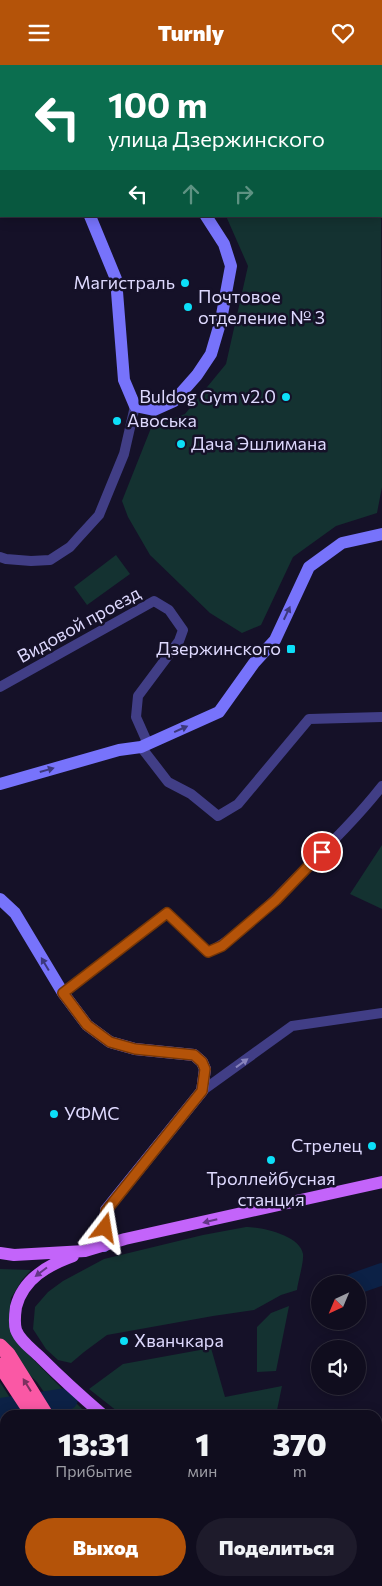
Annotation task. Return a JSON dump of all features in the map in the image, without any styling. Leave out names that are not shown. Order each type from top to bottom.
[{"type":"highway","points":[[3,1355],[30,1410]]},
{"type":"highway","points":[[3,1355],[42,1410]]},
{"type":"main road","points":[[97,1410],[27,1345],[16,1330],[15,1316],[18,1301],[25,1287],[38,1273],[56,1262],[125,1239],[382,1182]]},
{"type":"main road","points":[[0,1253],[14,1255],[85,1251]]},
{"type":"main road","points":[[86,1401],[90,1410]]},
{"type":"street","points":[[0,557],[32,561],[50,559],[70,547],[99,515],[124,454],[135,406],[124,379],[116,279],[90,217]]},
{"type":"street","points":[[135,406],[154,410],[174,401],[197,375],[211,354],[221,320],[231,266],[224,245],[207,217]]},
{"type":"street","points":[[0,784],[119,750],[144,746],[218,713],[254,663],[275,640],[309,567],[342,543],[382,534]]},
{"type":"street","name":"Видовой проезд","points":[[0,687],[154,601],[170,610],[183,630],[179,641],[138,696],[136,717],[144,746]]},
{"type":"street","points":[[144,746],[168,782],[191,794],[218,816],[238,804],[309,719],[382,717]]},
{"type":"street","points":[[63,993],[167,913],[208,952],[222,946],[276,900],[382,786]]},
{"type":"street","points":[[0,899],[15,913],[63,993],[87,1025],[110,1042],[135,1049],[194,1055],[202,1062],[205,1069],[202,1091]]},
{"type":"street","points":[[104,1246],[106,1211],[202,1091],[292,1026],[382,1013]]},
{"type":"green space","points":[[226,217],[381,217],[382,487],[377,513],[336,526],[293,557],[261,625],[242,633],[210,613],[150,555],[128,517],[122,501],[151,428],[185,414],[226,364],[248,266]]},
{"type":"green space","points":[[116,555],[130,574],[87,605],[74,587]]},
{"type":"green space","points":[[382,845],[382,909],[350,894]]},
{"type":"green space","points":[[246,1227],[279,1233],[288,1237],[300,1247],[303,1257],[297,1290],[281,1295],[254,1310],[107,1335],[71,1363],[58,1360],[46,1349],[33,1329],[35,1307],[48,1292],[63,1281],[104,1259],[203,1235]]},
{"type":"green space","points":[[0,1269],[31,1270],[22,1280],[11,1298],[9,1321],[26,1352],[83,1410],[57,1410],[37,1382],[8,1354],[0,1338]]},
{"type":"green space","points":[[289,1306],[276,1371],[257,1372],[257,1327],[271,1313]]},
{"type":"green space","points":[[211,1348],[225,1397],[282,1386],[277,1410],[116,1410],[89,1389],[123,1364]]},
{"type":"green space","points":[[0,1382],[18,1410],[0,1410]]},
{"type":"waterway","points":[[366,1280],[382,1274]]},
{"type":"waterway","points":[[0,1409],[67,1399]]},
{"type":"place","name":"Магистраль","points":[[185,283]]},
{"type":"place","name":"Почтовое отделение № 3","points":[[188,307]]},
{"type":"place","name":"Buldog Gym v2.0","points":[[286,397]]},
{"type":"place","name":"Авоська","points":[[117,421]]},
{"type":"place","name":"Дача Эшлимана","points":[[181,444]]},
{"type":"place","name":"Дзержинского","points":[[291,649]]},
{"type":"place","name":"УФМС","points":[[54,1114]]},
{"type":"place","name":"Стрелец","points":[[372,1146]]},
{"type":"place","name":"Троллейбусная станция","points":[[271,1160]]},
{"type":"place","name":"Хванчкара","points":[[124,1341]]},
{"type":"route","points":[[105,1228],[106,1211],[202,1091],[205,1069],[202,1062],[194,1055],[135,1049],[110,1042],[87,1025],[63,993],[167,913],[208,952],[222,946],[276,900],[322,852]]}]
